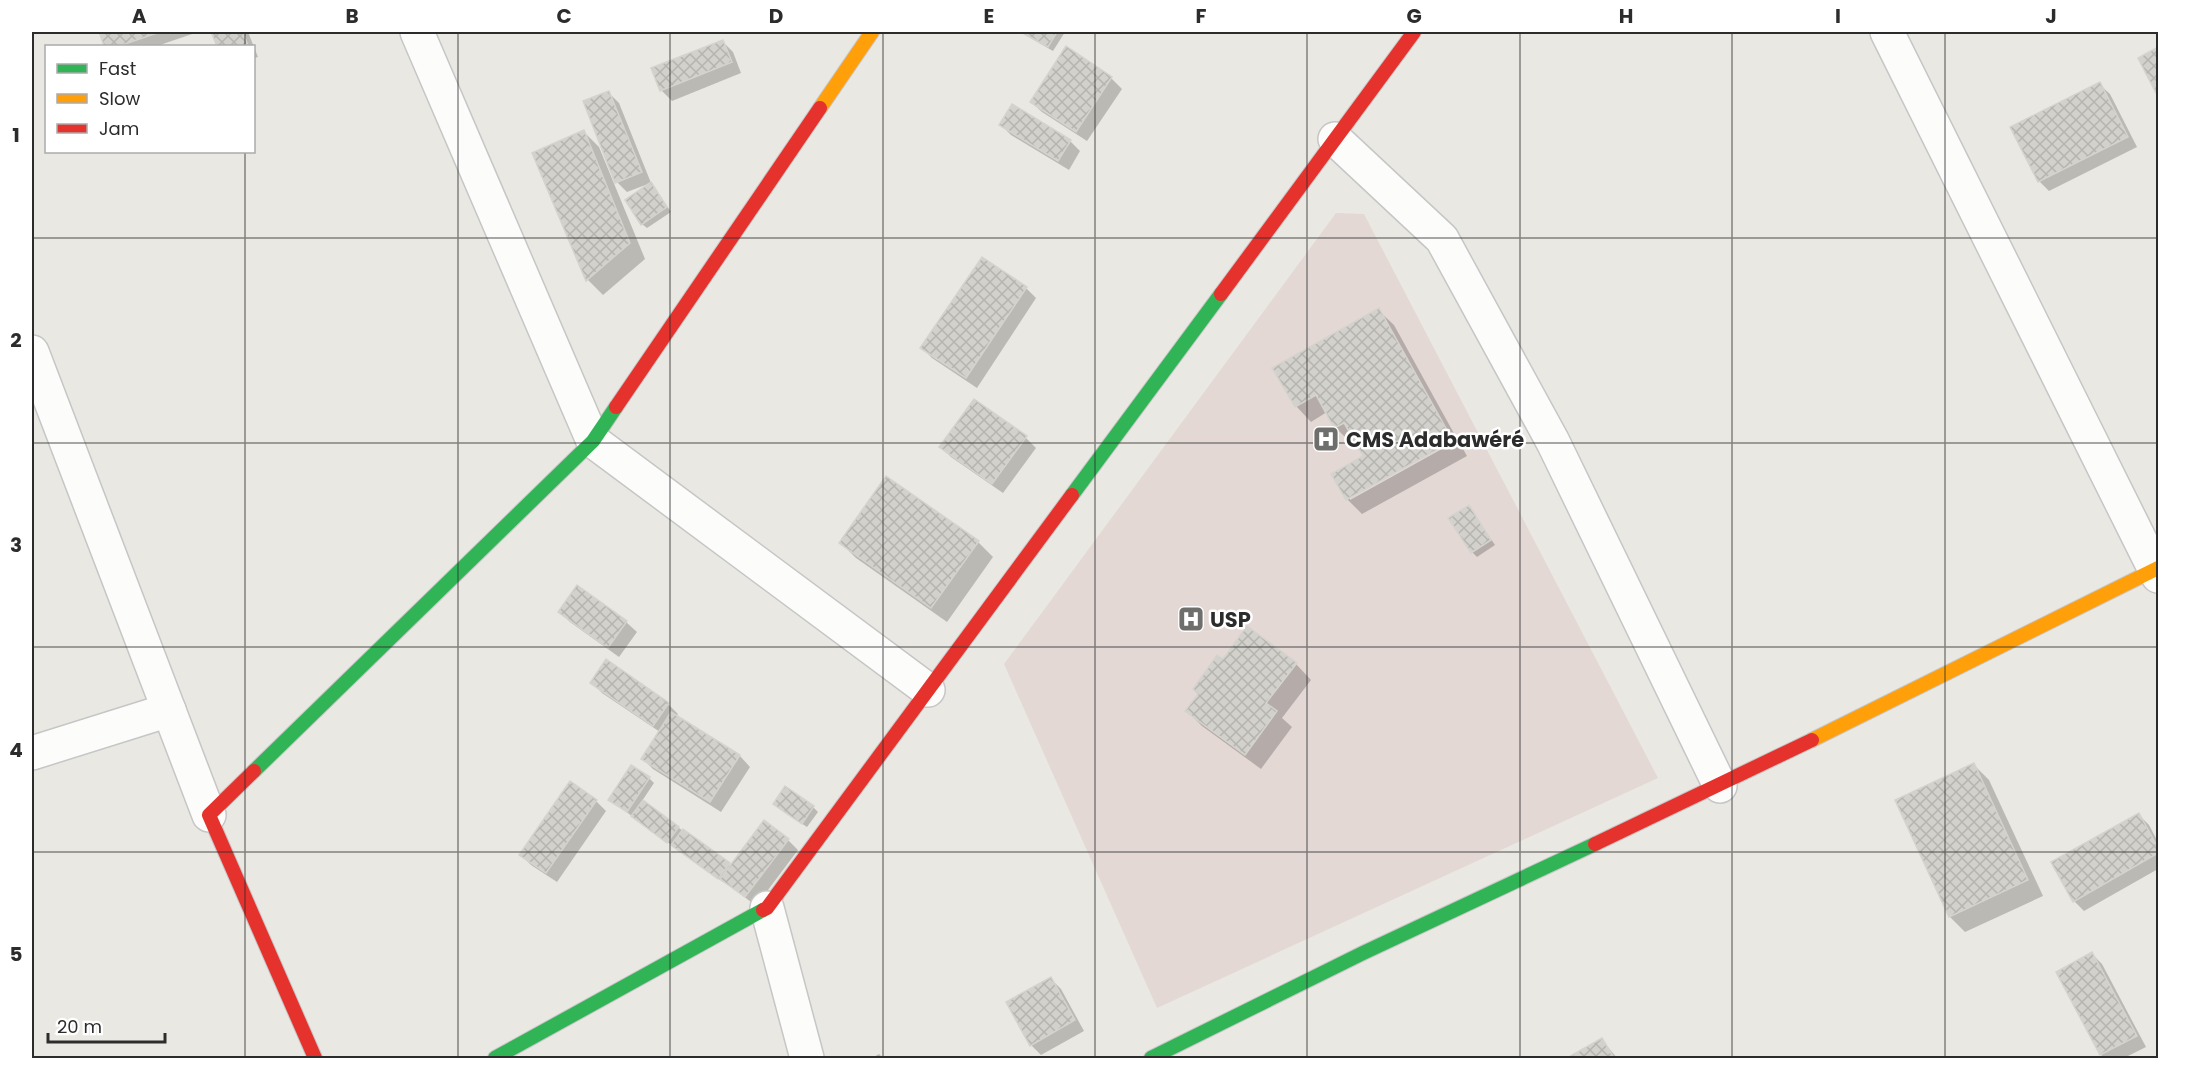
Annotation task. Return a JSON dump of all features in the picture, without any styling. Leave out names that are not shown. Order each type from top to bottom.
[{"type":"street","points":[[417,32],[593,441],[928,690]]},
{"type":"street","points":[[209,815],[593,441],[872,32]]},
{"type":"street","points":[[495,1059],[767,908],[1414,32]]},
{"type":"street","points":[[1151,1059],[1363,953],[1720,786],[2158,571],[1887,32]]},
{"type":"street","points":[[1335,139],[1442,239],[1553,442],[1720,786]]},
{"type":"street","points":[[32,352],[209,815],[315,1059]]},
{"type":"street","points":[[32,753],[168,710]]},
{"type":"street","points":[[767,908],[807,1059]]},
{"type":"shaded area","name":"CMS Adabawéré","points":[[1336,213],[1364,214],[1658,778],[1157,1008],[1004,664]]},
{"type":"building","points":[[99,32],[160,32],[122,45],[104,45]]},
{"type":"building","points":[[211,32],[243,32],[248,45],[217,45]]},
{"type":"building","points":[[1021,32],[1057,32],[1048,47]]},
{"type":"building","points":[[723,40],[732,62],[660,91],[651,68]]},
{"type":"building","points":[[1066,46],[1112,77],[1076,132],[1030,102]]},
{"type":"building","points":[[2158,47],[2158,97],[2138,58]]},
{"type":"building","points":[[2100,82],[2128,137],[2038,182],[2010,127]]},
{"type":"building","points":[[609,91],[642,172],[615,183],[583,101]]},
{"type":"building","points":[[1012,104],[1071,140],[1058,161],[999,125]]},
{"type":"building","points":[[584,130],[630,243],[586,281],[532,153]]},
{"type":"building","points":[[651,182],[667,207],[641,225],[625,200]]},
{"type":"building","points":[[982,257],[1027,287],[966,378],[920,348]]},
{"type":"building","points":[[1379,308],[1453,441],[1346,500],[1331,474],[1363,456],[1344,423],[1334,428],[1316,395],[1295,407],[1272,368]]},
{"type":"building","points":[[974,399],[1027,436],[992,484],[939,447]]},
{"type":"building","points":[[886,476],[979,541],[931,608],[839,543]]},
{"type":"building","points":[[1469,505],[1491,540],[1471,553],[1448,518]]},
{"type":"building","points":[[577,585],[627,621],[608,648],[558,612]]},
{"type":"building","points":[[1247,626],[1297,663],[1266,703],[1277,711],[1245,755],[1185,711],[1198,694],[1193,689],[1217,655],[1223,659]]},
{"type":"building","points":[[606,659],[669,703],[653,726],[590,683]]},
{"type":"building","points":[[671,712],[740,755],[710,802],[641,759]]},
{"type":"building","points":[[1974,763],[2028,880],[1949,917],[1895,800]]},
{"type":"building","points":[[631,765],[650,777],[627,812],[608,800]]},
{"type":"building","points":[[570,781],[597,800],[546,873],[519,855]]},
{"type":"building","points":[[785,786],[814,806],[802,824],[773,804]]},
{"type":"building","points":[[643,800],[679,827],[667,843],[631,816]]},
{"type":"building","points":[[2139,813],[2158,848],[2158,853],[2073,902],[2051,862]]},
{"type":"building","points":[[764,820],[789,839],[745,897],[720,879]]},
{"type":"building","points":[[683,829],[730,863],[718,879],[671,845]]},
{"type":"building","points":[[2092,952],[2137,1036],[2100,1055],[2056,972]]},
{"type":"building","points":[[1051,977],[1075,1020],[1030,1046],[1006,1002]]},
{"type":"building","points":[[1602,1038],[1614,1058],[1567,1058]]},
{"type":"traffic: fast","points":[[1072,495],[1221,294]]},
{"type":"traffic: fast","points":[[254,771],[593,441],[616,407]]},
{"type":"traffic: fast","points":[[1151,1058],[1363,953],[1595,844]]},
{"type":"traffic: fast","points":[[495,1058],[763,910]]},
{"type":"traffic: slow","points":[[820,108],[872,32]]},
{"type":"traffic: slow","points":[[1812,740],[2158,568]]},
{"type":"traffic: jam","points":[[1221,294],[1414,32]]},
{"type":"traffic: jam","points":[[616,407],[820,108]]},
{"type":"traffic: jam","points":[[763,910],[767,908],[1072,495]]},
{"type":"traffic: jam","points":[[1595,844],[1812,740]]},
{"type":"traffic: jam","points":[[254,771],[209,815],[315,1058]]},
{"type":"place","name":"CMS Adabawéré","points":[[1326,439]]},
{"type":"place","name":"USP","points":[[1191,619]]}]
